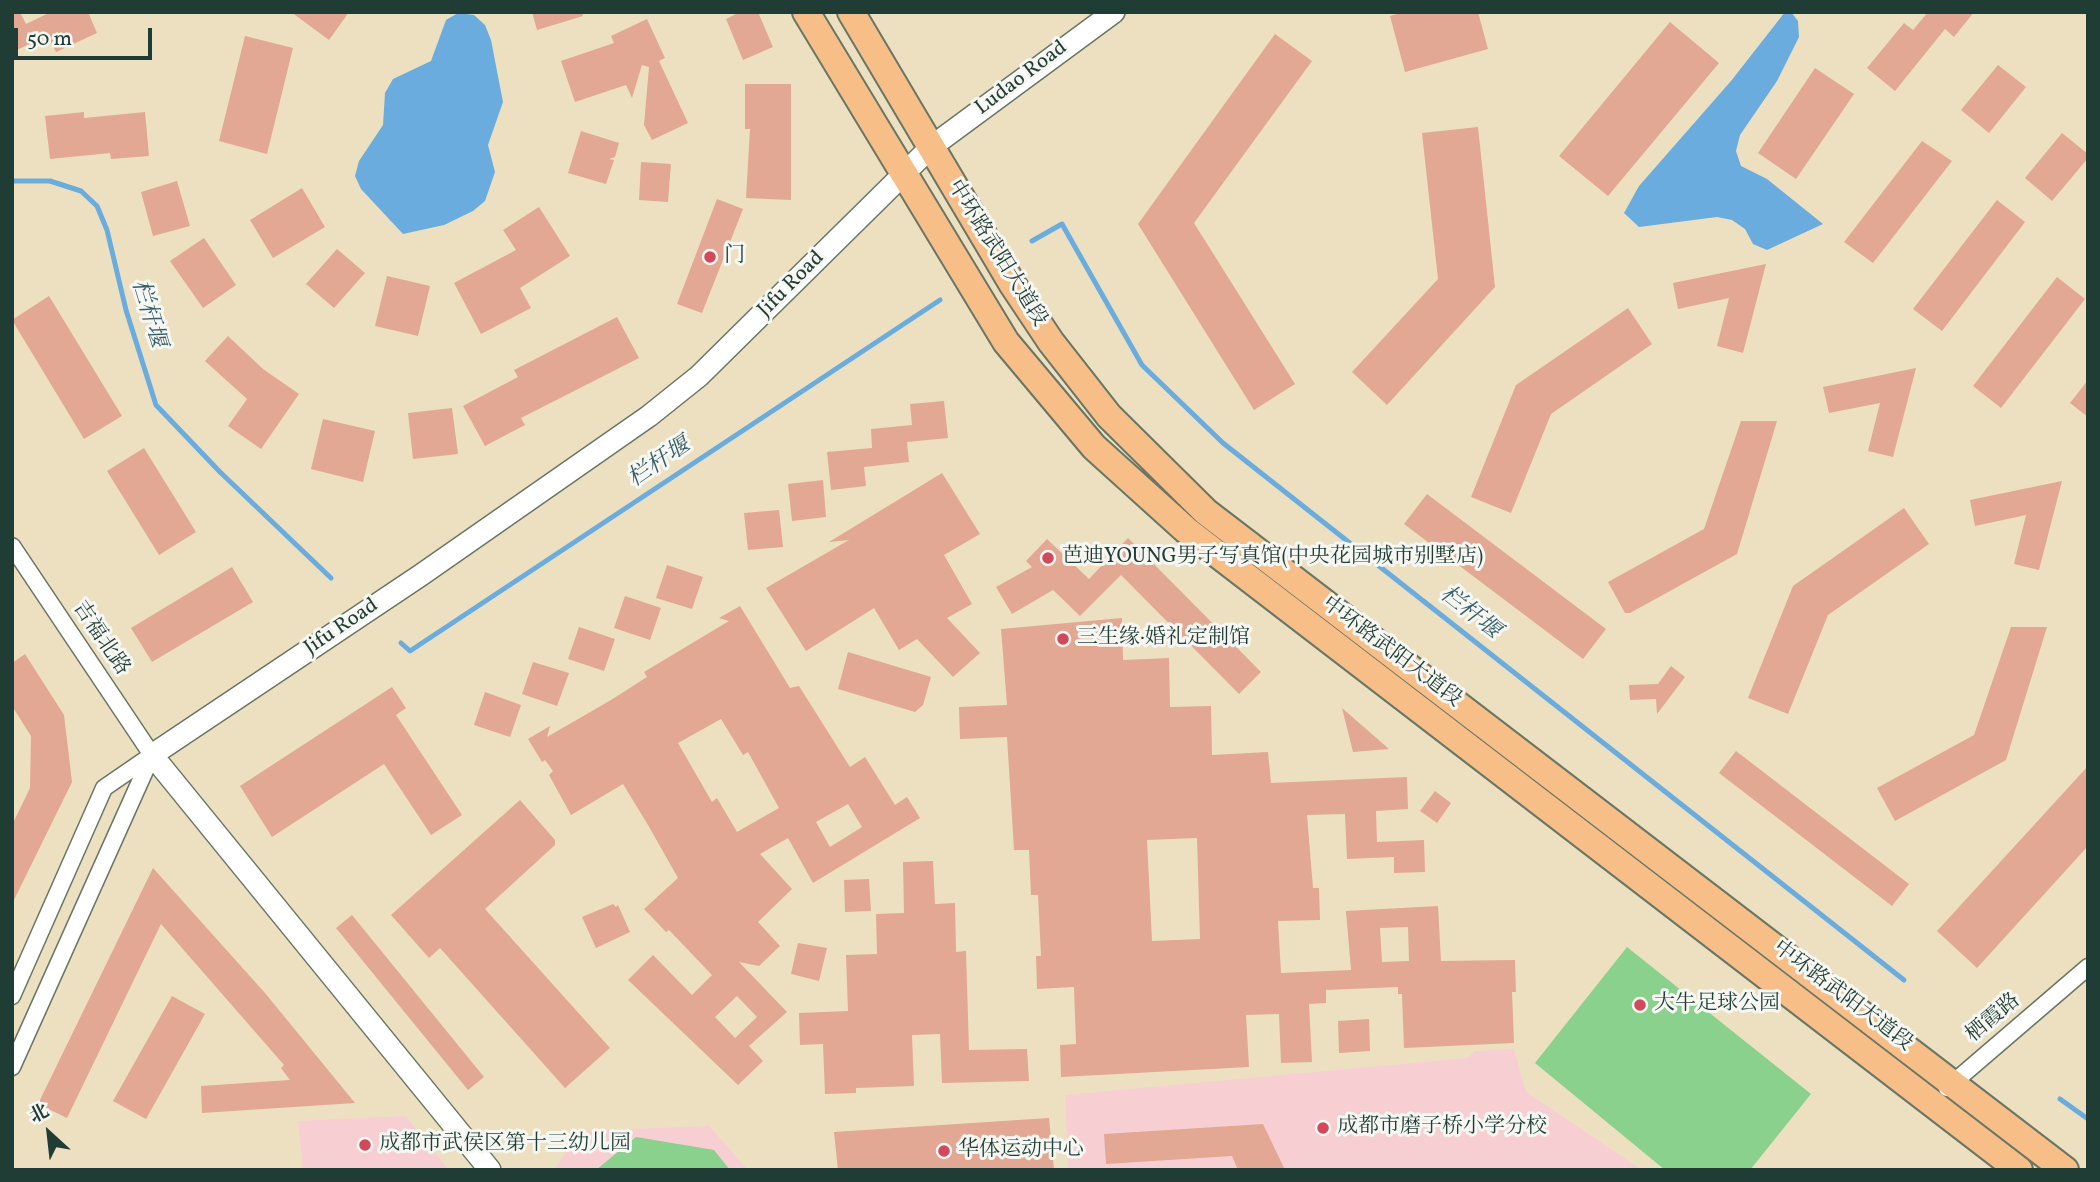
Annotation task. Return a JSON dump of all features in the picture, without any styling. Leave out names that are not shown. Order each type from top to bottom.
[{"type":"main road","name":"中环路武阳大道段","points":[[806,12],[1006,342],[1094,447],[1186,530],[1933,1107],[2019,1170]]},
{"type":"main road","name":"中环路武阳大道段","points":[[851,12],[1013,285],[1051,342],[1109,416],[1206,512],[2065,1170]]},
{"type":"street","name":"Ludao Road","points":[[931,147],[1114,12]]},
{"type":"street","name":"Jifu Road","points":[[152,755],[421,575],[679,392],[699,376],[931,147]]},
{"type":"street","name":"吉福北路","points":[[12,546],[152,755]]},
{"type":"street","points":[[12,996],[104,788],[152,755]]},
{"type":"street","points":[[12,1067],[152,755]]},
{"type":"street","points":[[152,755],[490,1170]]},
{"type":"street","name":"栖霞路","points":[[1933,1107],[1952,1082],[2088,967]]},
{"type":"shaded area","name":"成都市磨子桥小学分校","points":[[1514,1049],[1526,1092],[1642,1170],[1068,1170],[1065,1095],[1468,1058],[1475,1051]]},
{"type":"shaded area","name":"成都市武侯区第十三幼儿园","points":[[406,1116],[449,1170],[303,1170],[298,1121]]},
{"type":"shaded area","points":[[709,1126],[748,1170],[554,1170],[580,1131]]},
{"type":"green space","name":"大牛足球公园","points":[[1627,947],[1811,1094],[1750,1170],[1665,1170],[1535,1063]]},
{"type":"green space","points":[[636,1137],[714,1150],[730,1170],[596,1170]]},
{"type":"water","points":[[1785,12],[1791,12],[1798,21],[1799,37],[1777,81],[1740,135],[1736,151],[1741,166],[1767,179],[1823,224],[1767,250],[1753,244],[1745,229],[1732,220],[1717,217],[1639,227],[1624,213],[1639,186],[1731,81]]},
{"type":"water","points":[[458,13],[474,15],[485,25],[491,40],[503,102],[488,145],[495,172],[485,201],[473,211],[444,225],[403,234],[361,189],[355,176],[359,161],[383,125],[385,93],[393,79],[431,61],[446,20]]},
{"type":"building","points":[[12,12],[20,12],[26,24],[51,12],[88,12],[97,33],[56,52],[48,36],[12,52]]},
{"type":"building","points":[[291,12],[349,12],[329,40]]},
{"type":"building","points":[[532,12],[582,12],[583,16],[537,30]]},
{"type":"building","points":[[740,12],[758,12],[773,47],[743,60],[726,19]]},
{"type":"building","points":[[1403,12],[1478,12],[1488,49],[1405,72],[1390,16]]},
{"type":"building","points":[[1928,12],[1974,12],[1954,37],[1945,29],[1895,91],[1867,68],[1904,23],[1913,30]]},
{"type":"building","points":[[647,19],[665,58],[659,61],[688,123],[652,140],[644,125],[649,67],[642,65],[632,98],[626,85],[575,102],[561,61],[614,43],[611,36]]},
{"type":"building","points":[[1670,22],[1719,63],[1608,196],[1559,156]]},
{"type":"building","points":[[1275,34],[1312,61],[1194,223],[1295,384],[1254,410],[1138,224]]},
{"type":"building","points":[[245,36],[293,48],[267,154],[219,141]]},
{"type":"building","points":[[1998,65],[2026,87],[1989,133],[1961,110]]},
{"type":"building","points":[[1815,68],[1854,94],[1796,179],[1758,153]]},
{"type":"building","points":[[745,84],[791,84],[791,200],[746,198],[750,129],[745,129]]},
{"type":"building","points":[[84,112],[84,118],[145,112],[149,156],[111,159],[110,153],[50,159],[45,116]]},
{"type":"building","points":[[1478,127],[1495,287],[1387,405],[1352,372],[1438,279],[1422,133]]},
{"type":"building","points":[[581,131],[619,143],[615,157],[609,159],[614,160],[606,184],[568,173]]},
{"type":"building","points":[[2062,133],[2088,154],[2088,158],[2052,201],[2025,178]]},
{"type":"building","points":[[1922,141],[1952,161],[1873,263],[1844,242]]},
{"type":"building","points":[[641,162],[671,164],[668,202],[639,200]]},
{"type":"building","points":[[177,181],[190,226],[153,236],[141,192]]},
{"type":"building","points":[[302,188],[325,227],[273,258],[250,220]]},
{"type":"building","name":"门","points":[[717,199],[743,209],[702,313],[677,304]]},
{"type":"building","points":[[1997,200],[2025,222],[1942,331],[1913,309]]},
{"type":"building","points":[[539,207],[570,256],[520,288],[531,308],[481,334],[454,283],[516,250],[503,230]]},
{"type":"building","points":[[204,238],[236,285],[203,308],[170,261]]},
{"type":"building","points":[[337,249],[365,273],[334,308],[306,284]]},
{"type":"building","points":[[1766,264],[1743,353],[1717,346],[1729,298],[1678,309],[1673,283]]},
{"type":"building","points":[[387,276],[430,286],[418,336],[375,326]]},
{"type":"building","points":[[2057,277],[2085,299],[2001,408],[1973,386]]},
{"type":"building","points":[[49,296],[122,416],[84,439],[12,320]]},
{"type":"building","points":[[1628,308],[1652,344],[1551,414],[1511,513],[1471,497],[1516,385]]},
{"type":"building","points":[[617,317],[639,358],[521,418],[525,425],[485,446],[463,406],[518,377],[514,370]]},
{"type":"building","points":[[228,336],[263,369],[299,394],[261,449],[228,426],[247,399],[205,361]]},
{"type":"building","points":[[1916,368],[1893,457],[1868,451],[1880,403],[1829,413],[1823,387]]},
{"type":"building","points":[[2088,380],[2088,417],[2070,403]]},
{"type":"building","points":[[944,401],[948,438],[907,442],[909,462],[864,467],[866,486],[831,490],[827,452],[872,448],[871,429],[912,425],[910,404]]},
{"type":"building","points":[[452,408],[458,454],[413,459],[408,413]]},
{"type":"building","points":[[323,419],[375,431],[363,482],[311,469]]},
{"type":"building","points":[[1741,421],[1777,421],[1737,554],[1630,613],[1625,613],[1608,582],[1704,529]]},
{"type":"building","points":[[144,448],[196,532],[159,555],[107,471]]},
{"type":"building","points":[[942,473],[980,534],[944,555],[972,604],[947,618],[980,653],[953,677],[917,639],[899,650],[874,608],[806,651],[766,588],[849,540],[829,542]]},
{"type":"building","points":[[823,480],[826,517],[792,521],[788,484]]},
{"type":"building","points":[[2062,481],[2039,570],[2014,564],[2026,515],[1975,526],[1970,500]]},
{"type":"building","points":[[1427,494],[1606,629],[1583,659],[1404,524]]},
{"type":"building","points":[[1904,508],[1929,544],[1828,615],[1788,714],[1748,698],[1793,586]]},
{"type":"building","points":[[779,510],[783,547],[748,550],[744,513]]},
{"type":"building","points":[[1128,538],[1261,672],[1239,694],[1121,575],[1080,616],[1053,590],[1012,614],[996,587],[1032,567],[1026,561],[1047,539],[1089,579]]},
{"type":"building","points":[[667,565],[703,577],[692,609],[656,598]]},
{"type":"building","points":[[232,567],[253,602],[152,662],[131,628]]},
{"type":"building","points":[[625,596],[661,608],[650,640],[614,628]]},
{"type":"building","points":[[740,606],[790,688],[799,686],[850,767],[865,757],[895,805],[907,797],[920,818],[813,883],[788,838],[760,854],[792,889],[758,922],[780,946],[759,966],[739,962],[787,1012],[749,1046],[763,1061],[738,1085],[628,980],[653,955],[692,995],[712,975],[669,930],[666,932],[644,909],[678,878],[648,825],[623,784],[571,815],[549,775],[553,771],[545,760],[542,762],[528,739],[550,726],[547,737],[611,700],[647,677],[644,672],[729,621],[719,618]],"holes":[[[721,719],[743,755],[748,752],[779,808],[737,832],[717,798],[712,802],[678,743]],[[848,804],[862,827],[830,847],[816,822]],[[737,996],[757,1017],[735,1038],[715,1017]]]},
{"type":"building","points":[[1122,618],[1123,660],[1169,658],[1170,707],[1211,706],[1212,755],[1268,752],[1271,783],[1407,777],[1408,809],[1376,811],[1377,842],[1424,840],[1425,872],[1394,873],[1394,857],[1347,859],[1345,814],[1307,815],[1313,888],[1319,888],[1320,920],[1278,921],[1281,973],[1351,970],[1346,911],[1438,906],[1441,961],[1515,960],[1516,992],[1512,992],[1514,1043],[1404,1048],[1402,994],[1398,994],[1398,987],[1326,990],[1326,1003],[1309,1004],[1312,1062],[1281,1063],[1279,1014],[1246,1015],[1249,1067],[1061,1077],[1060,1045],[1076,1044],[1074,987],[1037,989],[1036,956],[1041,956],[1038,895],[1031,895],[1029,850],[1014,850],[1007,737],[960,739],[959,707],[1007,705],[1001,629]],"holes":[[[1197,838],[1200,939],[1152,941],[1147,840]],[[1408,927],[1409,961],[1382,962],[1380,928]]]},
{"type":"building","points":[[579,627],[615,639],[604,671],[568,659]]},
{"type":"building","points":[[2011,627],[2047,627],[2006,760],[1895,821],[1877,788],[1974,735]]},
{"type":"building","points":[[848,652],[931,677],[923,705],[915,712],[838,689]]},
{"type":"building","points":[[25,654],[64,715],[72,782],[12,904],[12,825],[30,788],[31,736],[12,706],[12,663]]},
{"type":"building","points":[[533,662],[569,673],[557,706],[522,694]]},
{"type":"building","points":[[1671,666],[1685,677],[1657,714],[1656,699],[1630,700],[1629,685],[1658,684]]},
{"type":"building","points":[[392,687],[406,708],[396,715],[462,815],[431,835],[384,764],[272,837],[240,786]]},
{"type":"building","points":[[485,692],[521,705],[510,737],[474,725]]},
{"type":"building","points":[[1342,708],[1389,749],[1353,752]]},
{"type":"building","points":[[1736,751],[1909,884],[1892,906],[1719,773]]},
{"type":"building","points":[[2088,766],[2088,846],[1977,968],[1937,931]]},
{"type":"building","points":[[1435,791],[1451,803],[1437,823],[1420,811]]},
{"type":"building","points":[[520,800],[555,840],[555,845],[485,909],[610,1048],[565,1088],[440,948],[429,958],[391,915]]},
{"type":"building","points":[[933,861],[935,904],[955,903],[956,952],[966,951],[969,1050],[1027,1049],[1029,1081],[942,1083],[940,1034],[912,1035],[914,1086],[856,1088],[856,1093],[825,1094],[823,1044],[800,1045],[799,1013],[848,1011],[846,955],[877,954],[876,914],[904,913],[903,862]]},
{"type":"building","points":[[153,868],[265,993],[355,1103],[202,1113],[201,1086],[290,1080],[281,1068],[284,1065],[161,924],[67,1118],[38,1104]]},
{"type":"building","points":[[869,879],[871,911],[845,912],[844,880]]},
{"type":"building","points":[[613,904],[616,907],[618,905],[630,932],[596,948],[582,917]]},
{"type":"building","points":[[352,915],[484,1077],[468,1090],[336,928]]},
{"type":"building","points":[[798,943],[827,948],[819,981],[791,974]]},
{"type":"building","points":[[172,996],[205,1014],[146,1119],[113,1101]]},
{"type":"building","points":[[1369,1019],[1370,1051],[1339,1053],[1338,1021]]},
{"type":"building","name":"华体运动中心","points":[[1049,1118],[1054,1170],[838,1170],[834,1132]]},
{"type":"building","points":[[1263,1124],[1285,1170],[1238,1170],[1232,1156],[1106,1164],[1104,1134]]},
{"type":"waterway","name":"栏杆堰","points":[[12,181],[50,181],[81,191],[97,206],[107,230],[126,310],[156,405],[220,472],[331,578]]},
{"type":"waterway","name":"栏杆堰","points":[[1032,241],[1062,224],[1142,365],[1223,443],[1904,980]]},
{"type":"waterway","name":"栏杆堰","points":[[401,643],[410,651],[940,300]]},
{"type":"waterway","name":"栏杆堰","points":[[2060,1099],[2088,1119]]},
{"type":"place","name":"门","points":[[710,257]]},
{"type":"place","name":"芭迪YOUNG男子写真馆(中央花园城市别墅店)","points":[[1048,558]]},
{"type":"place","name":"三生缘·婚礼定制馆","points":[[1063,639]]},
{"type":"place","name":"大牛足球公园","points":[[1640,1005]]},
{"type":"place","name":"成都市磨子桥小学分校","points":[[1323,1128]]},
{"type":"place","name":"成都市武侯区第十三幼儿园","points":[[365,1145]]},
{"type":"place","name":"华体运动中心","points":[[944,1151]]}]
